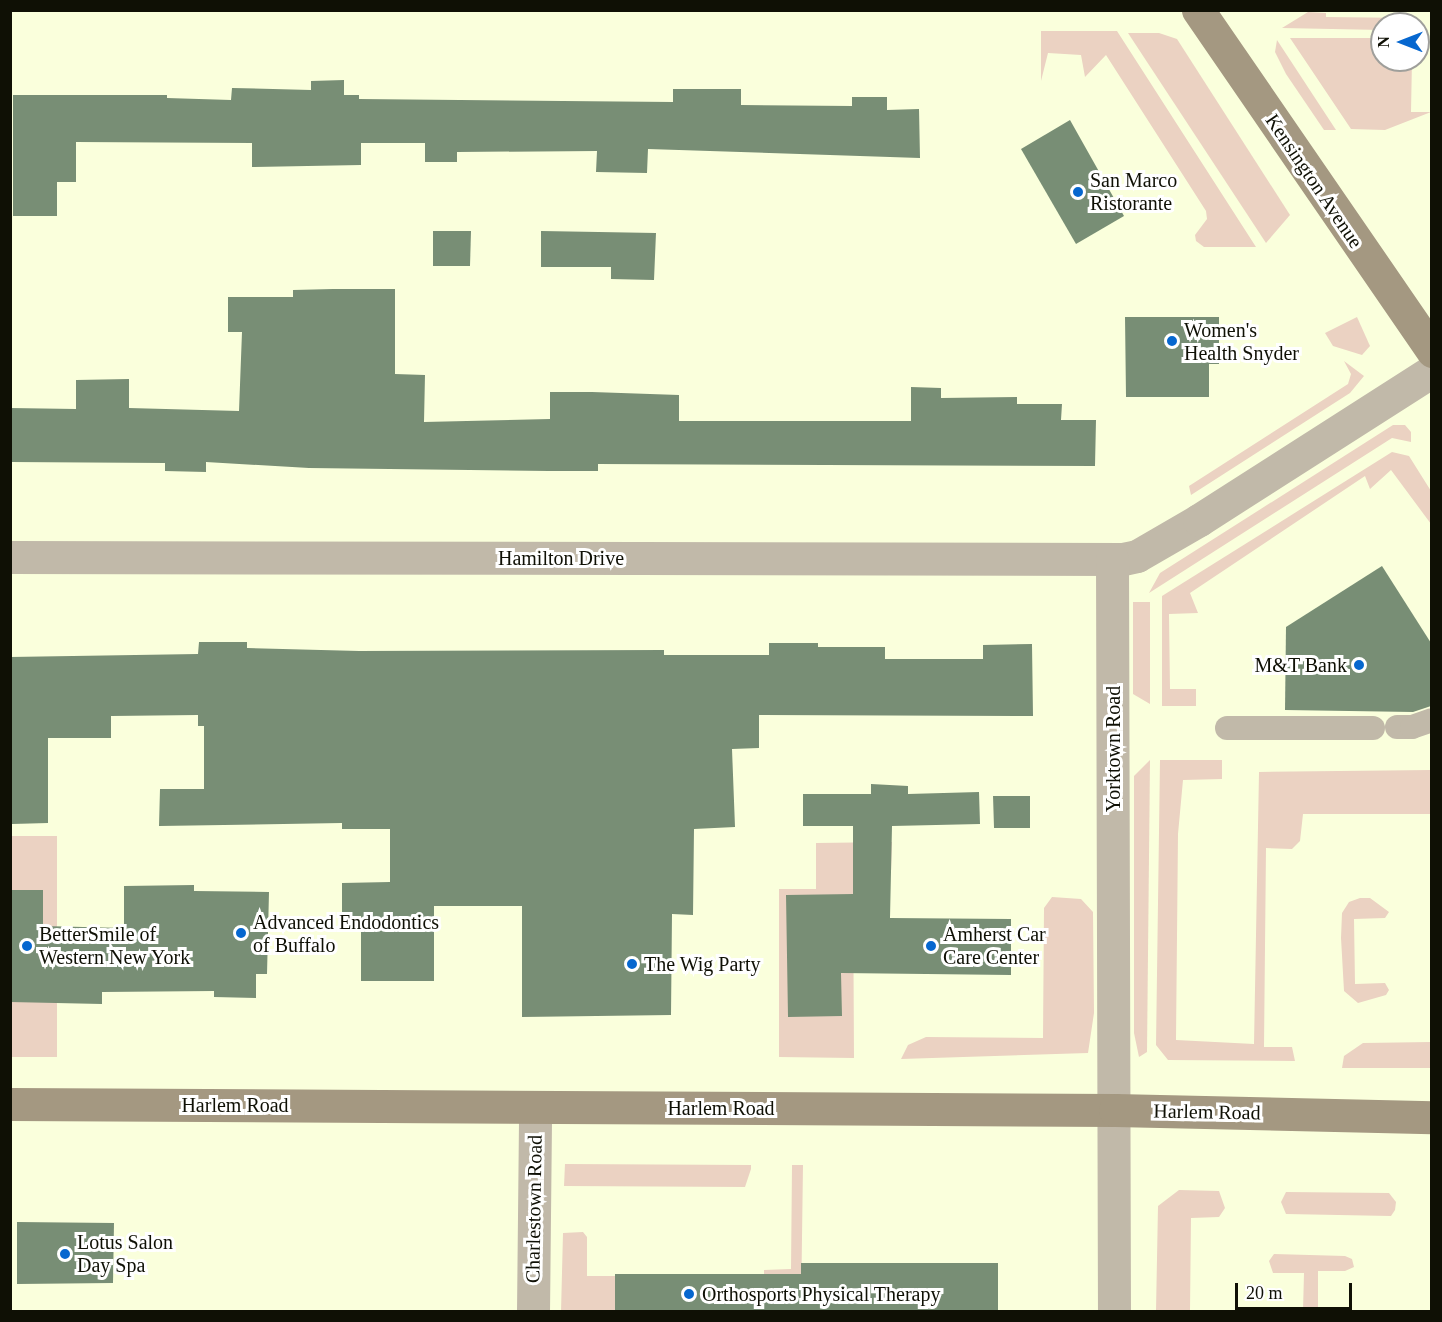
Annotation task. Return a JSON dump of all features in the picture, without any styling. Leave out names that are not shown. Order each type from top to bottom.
[{"type":"main road","name":"Kensington Avenue","points":[[1198,10],[1431,351]]},
{"type":"main road","name":"Harlem Road","points":[[10,1104],[1115,1110],[1431,1117]]},
{"type":"street","points":[[1112,559],[1137,556],[1173,536],[1431,371]]},
{"type":"street","name":"Hamilton Drive","points":[[10,557],[1112,559]]},
{"type":"street","name":"Yorktown Road","points":[[1112,559],[1115,1110],[1113,1311]]},
{"type":"street","name":"Charlestown Road","points":[[533,1311],[535,1107]]},
{"type":"lane","points":[[1397,728],[1412,728],[1431,720]]},
{"type":"lane","points":[[1227,728],[1373,728]]},
{"type":"shaded area","points":[[1308,12],[1326,13],[1326,17],[1370,18],[1370,30],[1282,28]]},
{"type":"shaded area","points":[[1041,31],[1117,31],[1256,247],[1204,247],[1196,241],[1195,235],[1207,219],[1206,211],[1106,55],[1085,77],[1081,55],[1048,53],[1041,81]]},
{"type":"shaded area","points":[[1128,33],[1159,33],[1177,39],[1290,215],[1266,243]]},
{"type":"shaded area","points":[[1290,38],[1370,38],[1370,72],[1412,72],[1411,112],[1431,112],[1385,130],[1351,129]]},
{"type":"shaded area","points":[[1277,40],[1336,130],[1324,130],[1286,74],[1275,52]]},
{"type":"shaded area","points":[[1357,317],[1370,346],[1362,355],[1333,346],[1325,333]]},
{"type":"shaded area","points":[[1344,361],[1364,376],[1350,393],[1191,495],[1189,486],[1348,384],[1351,374]]},
{"type":"shaded area","points":[[1393,425],[1405,425],[1411,432],[1411,442],[1392,438],[1149,593],[1160,573]]},
{"type":"shaded area","points":[[1392,452],[1409,456],[1431,491],[1431,524],[1391,470],[1370,489],[1365,476],[1190,593],[1198,613],[1169,614],[1170,689],[1196,689],[1196,706],[1162,706],[1162,596]]},
{"type":"shaded area","points":[[1133,602],[1150,602],[1150,704],[1133,694]]},
{"type":"shaded area","points":[[1150,760],[1147,1052],[1139,1057],[1134,1033],[1134,776]]},
{"type":"shaded area","points":[[1160,760],[1222,760],[1222,779],[1183,780],[1178,834],[1176,1040],[1254,1044],[1259,772],[1431,770],[1431,814],[1303,814],[1300,841],[1292,849],[1266,848],[1264,1047],[1292,1047],[1295,1061],[1168,1060],[1156,1045]]},
{"type":"shaded area","points":[[11,836],[57,836],[57,1057],[11,1057]]},
{"type":"shaded area","points":[[892,842],[891,872],[853,872],[854,1058],[779,1057],[779,889],[816,889],[816,843]]},
{"type":"shaded area","points":[[1052,897],[1081,899],[1093,912],[1094,1013],[1088,1053],[901,1059],[908,1045],[926,1037],[1043,1038],[1044,908]]},
{"type":"shaded area","points":[[1360,898],[1370,898],[1389,912],[1385,918],[1354,919],[1355,984],[1385,983],[1389,990],[1386,995],[1358,1003],[1344,991],[1341,938],[1342,913],[1349,902]]},
{"type":"shaded area","points":[[1431,1042],[1431,1068],[1342,1068],[1344,1056],[1363,1043]]},
{"type":"shaded area","points":[[565,1164],[751,1165],[751,1169],[745,1187],[564,1186]]},
{"type":"shaded area","points":[[792,1165],[803,1165],[801,1311],[764,1311],[764,1270],[791,1269]]},
{"type":"shaded area","points":[[1179,1190],[1219,1191],[1225,1208],[1219,1217],[1191,1218],[1190,1311],[1156,1311],[1158,1206]]},
{"type":"shaded area","points":[[1286,1192],[1389,1193],[1396,1202],[1395,1210],[1391,1216],[1286,1214],[1281,1202]]},
{"type":"shaded area","points":[[583,1232],[587,1237],[587,1276],[615,1276],[615,1311],[561,1312],[563,1233]]},
{"type":"shaded area","points":[[1274,1254],[1345,1256],[1352,1259],[1354,1267],[1345,1271],[1318,1271],[1318,1311],[1303,1311],[1304,1273],[1273,1273],[1269,1261]]},
{"type":"building","points":[[344,80],[344,95],[359,95],[359,99],[673,102],[673,89],[741,89],[741,105],[852,106],[852,97],[887,97],[887,110],[919,109],[920,158],[648,149],[647,173],[596,172],[597,151],[457,152],[457,162],[425,162],[425,143],[361,143],[361,165],[252,167],[252,143],[76,142],[76,182],[57,182],[57,216],[13,216],[13,95],[167,95],[167,98],[231,100],[232,88],[311,90],[311,81]]},
{"type":"building","name":"San Marco Ristorante","points":[[1070,120],[1124,216],[1076,244],[1021,149]]},
{"type":"building","points":[[433,231],[471,231],[470,266],[433,266]]},
{"type":"building","points":[[541,231],[656,233],[654,280],[611,279],[611,267],[541,267]]},
{"type":"building","points":[[395,289],[395,374],[425,375],[424,422],[550,419],[550,392],[679,395],[679,421],[911,421],[911,387],[941,388],[941,398],[1017,397],[1017,404],[1062,404],[1061,420],[1096,420],[1095,466],[598,464],[598,471],[549,471],[309,468],[206,462],[206,472],[165,471],[165,463],[10,462],[10,408],[76,409],[76,380],[129,379],[129,408],[239,411],[242,332],[228,332],[228,297],[293,297],[293,290]]},
{"type":"building","name":"Women's Health Snyder","points":[[1125,317],[1219,317],[1219,364],[1209,364],[1209,397],[1126,397]]},
{"type":"building","name":"M&T Bank","points":[[1382,566],[1431,643],[1431,706],[1413,712],[1285,710],[1286,627]]},
{"type":"building","points":[[199,642],[247,642],[247,648],[359,651],[664,650],[664,655],[769,655],[769,643],[818,643],[818,647],[885,647],[885,659],[983,659],[983,645],[1032,644],[1033,716],[759,715],[759,748],[732,749],[735,827],[694,829],[693,915],[672,914],[671,1015],[522,1017],[522,906],[434,906],[434,981],[361,981],[361,916],[342,917],[342,883],[390,882],[390,829],[342,829],[342,823],[159,826],[160,789],[204,789],[204,726],[198,726],[198,715],[111,716],[111,738],[48,738],[48,823],[12,824],[10,657],[198,654]]},
{"type":"building","points":[[871,784],[908,786],[908,794],[979,792],[980,824],[892,826],[890,918],[1011,919],[1011,975],[841,973],[842,1016],[788,1017],[786,895],[853,894],[853,826],[803,826],[803,794],[871,794]]},
{"type":"building","points":[[993,796],[1030,796],[1030,828],[994,828]]},
{"type":"building","points":[[194,885],[194,891],[269,892],[267,974],[256,974],[256,998],[214,997],[214,991],[102,992],[102,1004],[10,1002],[10,890],[43,890],[43,926],[124,928],[124,886]]},
{"type":"building","name":"Lotus Salon Day Spa","points":[[17,1222],[114,1223],[113,1283],[17,1284]]},
{"type":"building","points":[[801,1263],[998,1263],[998,1311],[615,1311],[615,1274],[801,1274]]},
{"type":"place","name":"San Marco Ristorante","points":[[1078,192]]},
{"type":"place","name":"Women's Health Snyder","points":[[1172,341]]},
{"type":"place","name":"M&T Bank","points":[[1359,665]]},
{"type":"place","name":"Advanced Endodontics of Buffalo","points":[[241,933]]},
{"type":"place","name":"BetterSmile of Western New York","points":[[27,946]]},
{"type":"place","name":"Amherst Car Care Center","points":[[931,946]]},
{"type":"place","name":"The Wig Party","points":[[632,964]]},
{"type":"place","name":"Lotus Salon Day Spa","points":[[65,1254]]},
{"type":"place","name":"Orthosports Physical Therapy","points":[[689,1294]]}]
